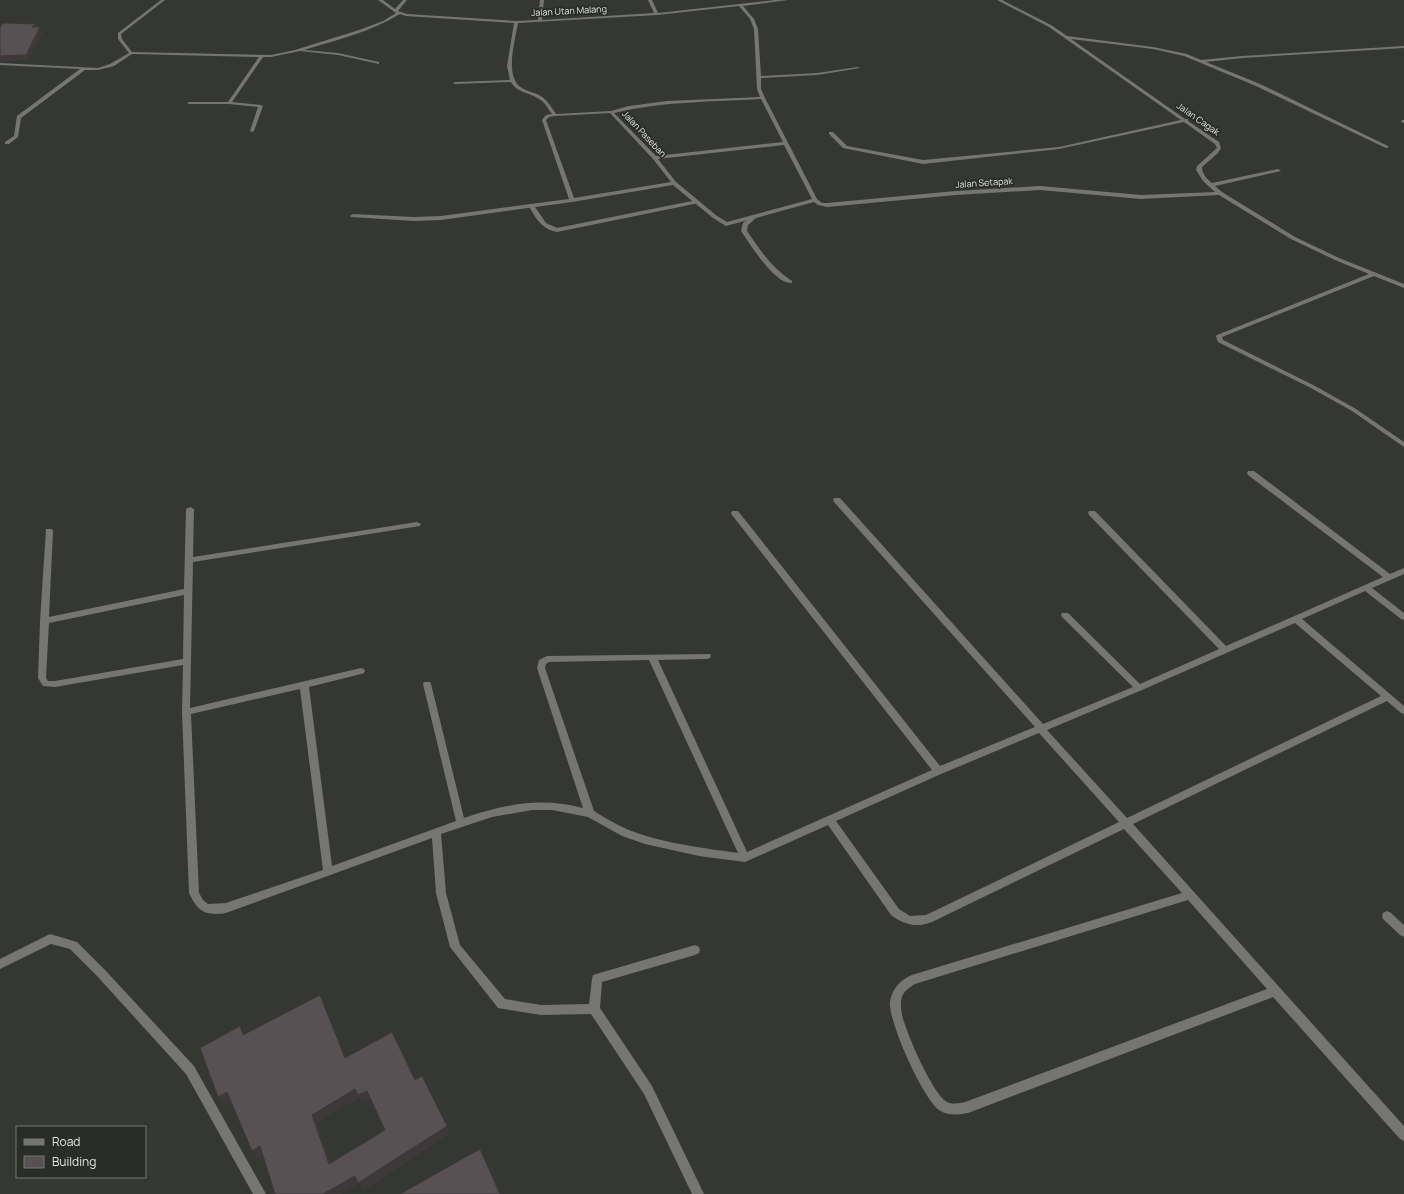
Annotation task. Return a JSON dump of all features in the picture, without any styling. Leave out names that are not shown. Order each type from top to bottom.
[{"type":"street","points":[[131,53],[120,40],[119,34],[163,0]]},
{"type":"street","name":"Jalan Utan Malang","points":[[380,0],[397,12],[424,17],[516,22],[657,14],[786,0]]},
{"type":"street","points":[[0,64],[98,69],[108,67],[131,53],[261,57],[296,51],[367,29],[397,12],[405,0]]},
{"type":"street","points":[[540,21],[542,0]]},
{"type":"street","points":[[650,0],[657,14]]},
{"type":"street","name":"Jalan Cagak","points":[[999,0],[1050,26],[1067,37],[1186,120],[1219,145],[1216,152],[1199,167],[1202,176],[1210,185],[1293,238],[1337,259],[1404,286]]},
{"type":"street","points":[[741,6],[752,19],[756,29],[759,89],[815,200]]},
{"type":"street","points":[[516,22],[509,66],[512,81],[521,91],[543,99],[555,115],[548,116],[544,120],[572,200]]},
{"type":"street","points":[[1067,37],[1153,48],[1185,55],[1258,85],[1386,147]]},
{"type":"street","points":[[1202,61],[1242,57],[1404,47]]},
{"type":"street","points":[[296,51],[338,54],[377,63]]},
{"type":"street","points":[[228,103],[261,57]]},
{"type":"street","points":[[759,77],[816,74],[858,68]]},
{"type":"street","points":[[7,143],[16,137],[19,118],[83,69]]},
{"type":"street","points":[[455,83],[512,81]]},
{"type":"street","points":[[611,112],[630,107],[655,104],[763,98]]},
{"type":"street","points":[[189,103],[228,103],[262,106],[252,131]]},
{"type":"street","name":"Jalan Paseban","points":[[555,115],[611,112],[655,158],[674,183],[715,217],[726,224],[753,218],[815,200]]},
{"type":"street","points":[[831,133],[845,148],[924,162],[1059,148],[1186,120]]},
{"type":"street","points":[[655,158],[785,143]]},
{"type":"street","points":[[1210,185],[1278,171]]},
{"type":"street","points":[[353,216],[414,219],[441,218],[572,200],[674,183]]},
{"type":"street","name":"Jalan Setapak","points":[[815,200],[820,204],[827,205],[956,193],[1040,188],[1140,196],[1220,192]]},
{"type":"street","points":[[531,205],[544,225],[549,229],[557,230],[697,202]]},
{"type":"street","points":[[753,218],[745,224],[744,231],[773,271],[780,277],[790,282]]},
{"type":"street","points":[[1374,274],[1220,336],[1220,341],[1313,387],[1354,410],[1404,445]]},
{"type":"street","points":[[1251,473],[1390,578]]},
{"type":"street","points":[[837,500],[1404,1134]]},
{"type":"street","points":[[190,509],[186,712],[194,893],[199,904],[205,908],[214,910],[226,908],[328,872],[460,823],[492,813],[532,806],[571,808],[590,814],[625,833],[645,840],[699,852],[745,858],[938,772],[1138,688],[1404,571]]},
{"type":"street","points":[[735,513],[938,772]]},
{"type":"street","points":[[1092,513],[1225,650]]},
{"type":"street","points":[[189,560],[417,524]]},
{"type":"street","points":[[49,531],[42,678],[46,684],[55,684],[187,661]]},
{"type":"street","points":[[1366,588],[1404,617]]},
{"type":"street","points":[[44,621],[188,591]]},
{"type":"street","points":[[1065,615],[1138,688]]},
{"type":"street","points":[[1296,619],[1404,711]]},
{"type":"street","points":[[590,814],[541,668],[542,662],[547,659],[707,656]]},
{"type":"street","points":[[652,657],[745,858]]},
{"type":"street","points":[[186,712],[361,671]]},
{"type":"street","points":[[304,684],[328,872]]},
{"type":"street","points":[[428,684],[460,823]]},
{"type":"street","points":[[830,820],[895,912],[902,918],[918,922],[928,919],[1387,697]]},
{"type":"street","points":[[436,832],[441,893],[455,947],[502,1004],[540,1010],[594,1010]]},
{"type":"street","points":[[1190,895],[912,980],[902,987],[897,994],[895,1003],[898,1022],[930,1091],[935,1098],[941,1105],[954,1110],[968,1107],[1275,990]]},
{"type":"street","points":[[1387,916],[1404,932]]},
{"type":"street","points":[[0,964],[50,939],[73,945],[101,972],[190,1070],[260,1194]]},
{"type":"street","points":[[695,950],[597,979],[594,1010],[648,1090],[698,1194]]},
{"type":"building","points":[[3,23],[36,24],[32,27],[40,27],[26,55],[0,56],[0,27]]},
{"type":"building","points":[[320,995],[345,1058],[392,1032],[415,1080],[422,1076],[447,1126],[358,1183],[355,1176],[323,1194],[275,1194],[260,1146],[252,1151],[227,1092],[218,1097],[200,1048],[240,1026],[243,1035]],"holes":[[[355,1089],[358,1095],[367,1091],[385,1130],[329,1164],[312,1115]]]},
{"type":"building","points":[[480,1149],[500,1194],[400,1194]]}]
